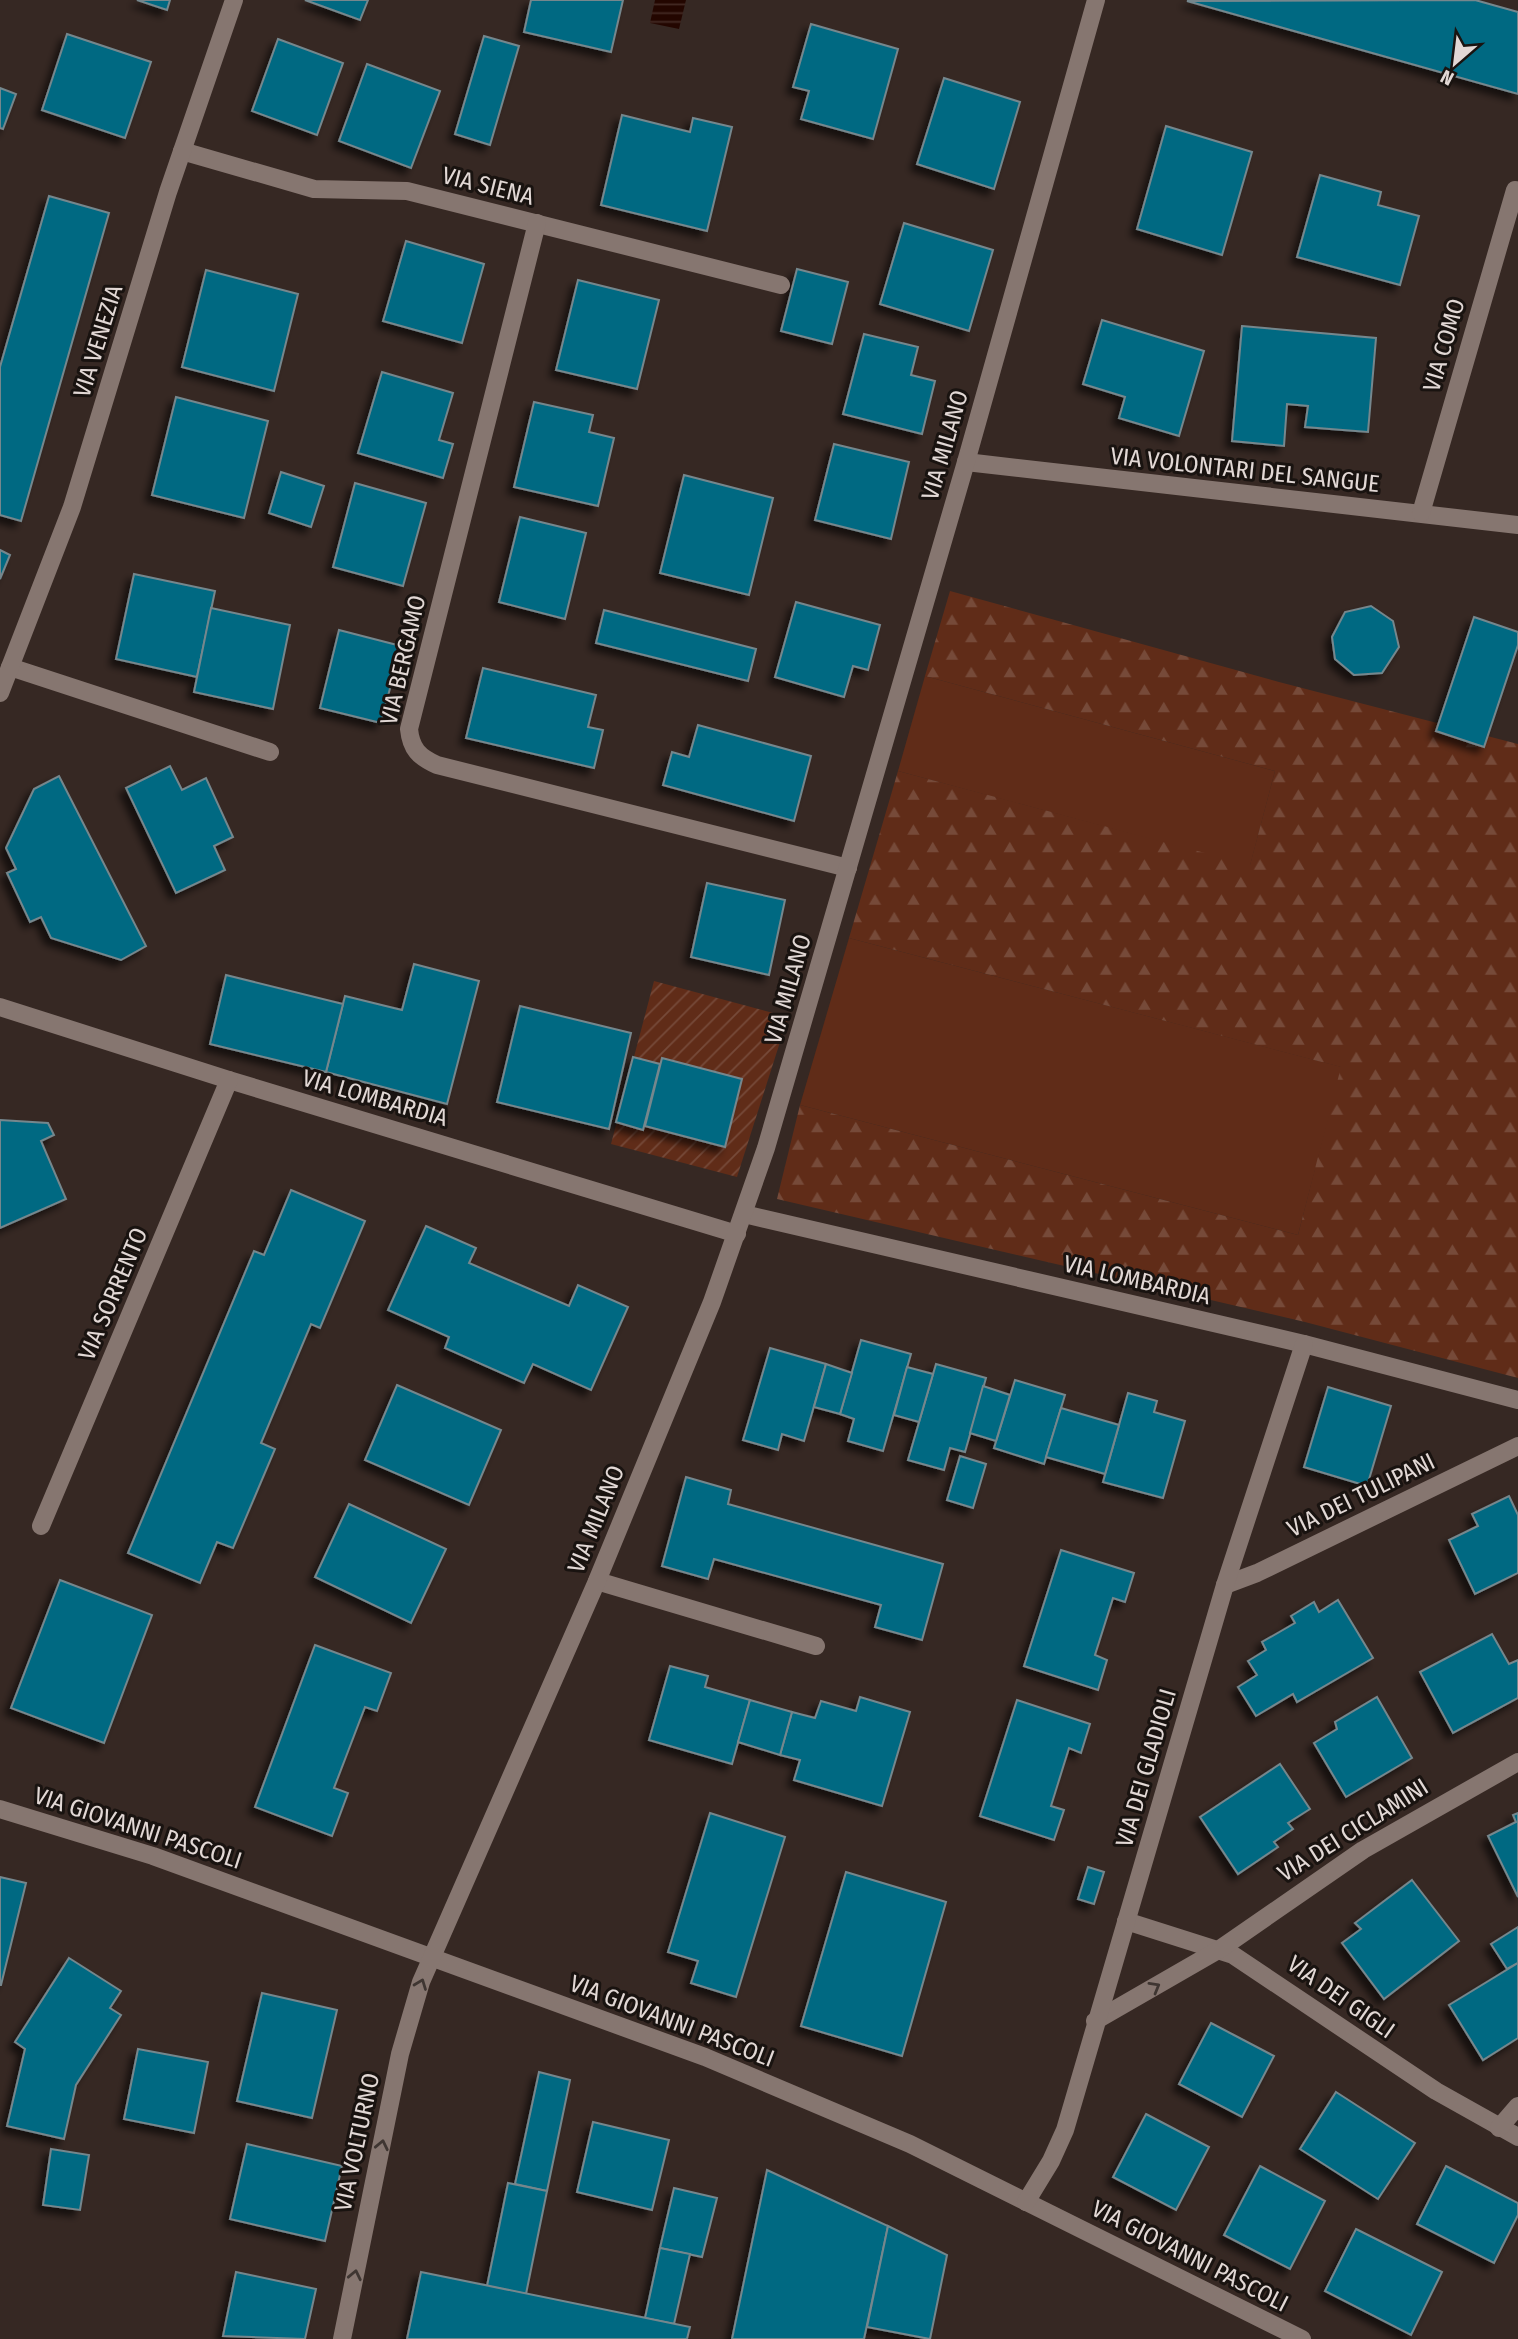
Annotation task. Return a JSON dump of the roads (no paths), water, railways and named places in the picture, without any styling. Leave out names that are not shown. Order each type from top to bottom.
[{"type":"street","name":"VIA VENEZIA","points":[[0,693],[72,508],[182,150],[234,0]]},
{"type":"street","name":"VIA MILANO","points":[[431,1958],[597,1581],[712,1302],[744,1214],[786,1084],[1096,0]]},
{"type":"street","name":"VIA SIENA","points":[[182,150],[314,189],[407,191],[780,285]]},
{"type":"street","name":"VIA COMO","points":[[1421,513],[1515,190]]},
{"type":"street","name":"VIA BERGAMO","points":[[537,223],[409,729],[412,747],[419,755],[437,765],[848,868]]},
{"type":"street","name":"VIA VOLONTARI DEL SANGUE","points":[[966,462],[1518,525]]},
{"type":"street","points":[[10,667],[270,752]]},
{"type":"street","name":"VIA LOMBARDIA","points":[[0,1007],[229,1080],[737,1234]]},
{"type":"street","name":"VIA SORRENTO","points":[[41,1526],[229,1080]]},
{"type":"street","name":"VIA LOMBARDIA","points":[[744,1214],[1304,1344],[1518,1400]]},
{"type":"street","name":"VIA DEI GLADIOLI","points":[[1026,2202],[1062,2138],[1225,1585],[1304,1344]]},
{"type":"street","name":"VIA DEI TULIPANI","points":[[1225,1585],[1257,1573],[1518,1446]]},
{"type":"street","points":[[597,1581],[816,1646]]},
{"type":"street","name":"VIA DEI CICLAMINI","points":[[1096,2021],[1220,1948],[1363,1850],[1518,1762]]},
{"type":"street","name":"VIA GIOVANNI PASCOLI","points":[[0,1809],[153,1856],[717,2062],[901,2140],[1301,2339]]},
{"type":"street","name":"VIA DEI GIGLI","points":[[1126,1921],[1220,1948],[1253,1966],[1436,2091],[1518,2137]]},
{"type":"street","name":"VIA VOLTURNO","points":[[342,2339],[400,2054],[411,2010],[431,1958]]},
{"type":"street","points":[[1499,2128],[1518,2106]]}]
